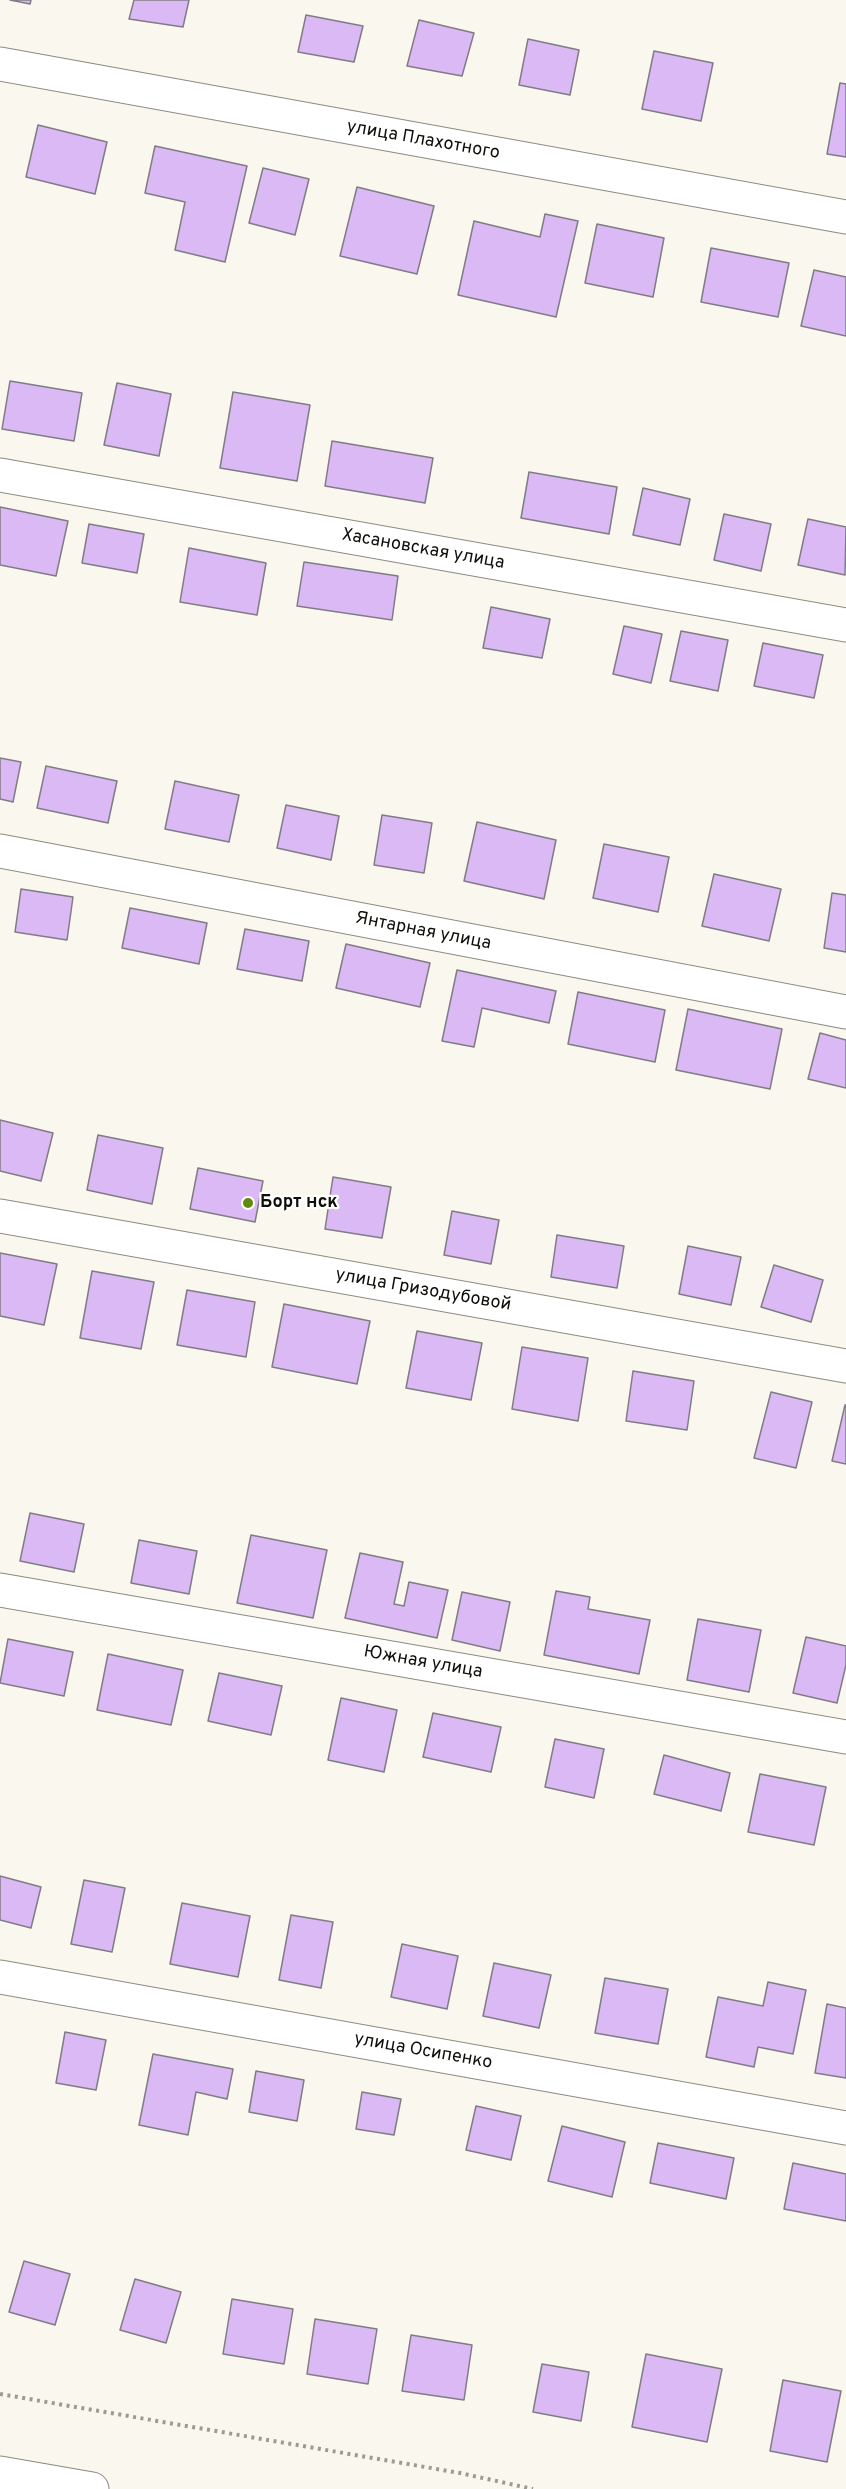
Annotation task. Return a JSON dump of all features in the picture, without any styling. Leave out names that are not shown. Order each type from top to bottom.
[{"type":"street","name":"улица Плахотного","points":[[0,64],[846,217]]},
{"type":"street","name":"Хасановская улица","points":[[0,475],[846,625]]},
{"type":"street","name":"Янтарная улица","points":[[0,851],[846,1012]]},
{"type":"street","name":"улица Гризодубовой","points":[[0,1216],[846,1366]]},
{"type":"street","name":"Южная улица","points":[[0,1590],[846,1737]]},
{"type":"street","name":"улица Осипенко","points":[[0,1977],[846,2127]]},
{"type":"street","points":[[0,2473],[92,2489]]},
{"type":"path","points":[[0,2394],[460,2473],[533,2489]]},
{"type":"building","points":[[10,0],[31,0],[30,4]]},
{"type":"building","points":[[134,0],[189,0],[183,27],[129,19]]},
{"type":"building","points":[[306,15],[363,26],[354,62],[298,52]]},
{"type":"building","points":[[419,20],[474,33],[462,76],[407,66]]},
{"type":"building","points":[[528,39],[579,50],[570,95],[519,85]]},
{"type":"building","points":[[654,51],[713,63],[701,121],[642,109]]},
{"type":"building","points":[[840,83],[846,84],[846,157],[827,154]]},
{"type":"building","points":[[38,125],[107,142],[95,194],[26,177]]},
{"type":"building","points":[[155,146],[247,166],[225,262],[175,250],[185,202],[145,193]]},
{"type":"building","points":[[263,168],[309,179],[295,235],[249,223]]},
{"type":"building","points":[[357,187],[434,206],[417,274],[340,256]]},
{"type":"building","points":[[545,214],[578,221],[556,317],[458,295],[474,221],[540,237]]},
{"type":"building","points":[[597,224],[664,238],[653,297],[585,283]]},
{"type":"building","points":[[711,248],[789,263],[778,317],[701,302]]},
{"type":"building","points":[[814,270],[846,277],[846,336],[801,326]]},
{"type":"building","points":[[10,381],[82,393],[74,441],[2,429]]},
{"type":"building","points":[[117,383],[171,394],[159,456],[104,445]]},
{"type":"building","points":[[233,392],[310,405],[297,481],[220,468]]},
{"type":"building","points":[[332,441],[433,458],[425,503],[325,486]]},
{"type":"building","points":[[529,472],[617,487],[609,534],[521,518]]},
{"type":"building","points":[[643,488],[690,499],[680,545],[633,535]]},
{"type":"building","points":[[0,507],[68,521],[56,576],[0,565]]},
{"type":"building","points":[[724,514],[771,524],[761,571],[714,560]]},
{"type":"building","points":[[808,519],[846,527],[845,575],[798,565]]},
{"type":"building","points":[[89,524],[144,534],[137,573],[82,563]]},
{"type":"building","points":[[189,548],[266,563],[257,615],[180,602]]},
{"type":"building","points":[[304,562],[398,576],[392,620],[297,606]]},
{"type":"building","points":[[491,607],[550,619],[542,658],[483,648]]},
{"type":"building","points":[[624,626],[662,634],[651,683],[613,674]]},
{"type":"building","points":[[681,631],[728,640],[718,691],[670,681]]},
{"type":"building","points":[[763,643],[823,655],[814,698],[754,686]]},
{"type":"building","points":[[0,758],[21,762],[13,802],[0,799]]},
{"type":"building","points":[[46,766],[117,781],[108,823],[37,808]]},
{"type":"building","points":[[175,781],[239,795],[229,842],[165,829]]},
{"type":"building","points":[[286,805],[339,816],[331,860],[277,848]]},
{"type":"building","points":[[382,815],[432,823],[424,873],[374,865]]},
{"type":"building","points":[[477,822],[556,840],[544,899],[464,881]]},
{"type":"building","points":[[604,844],[669,857],[658,912],[593,898]]},
{"type":"building","points":[[714,874],[781,889],[769,941],[702,926]]},
{"type":"building","points":[[21,889],[73,897],[67,940],[15,932]]},
{"type":"building","points":[[832,893],[846,895],[846,952],[824,948]]},
{"type":"building","points":[[130,908],[207,923],[199,964],[122,948]]},
{"type":"building","points":[[245,929],[309,941],[302,981],[237,969]]},
{"type":"building","points":[[346,944],[430,963],[420,1007],[336,988]]},
{"type":"building","points":[[457,970],[556,991],[549,1023],[482,1008],[474,1047],[442,1041]]},
{"type":"building","points":[[578,992],[665,1010],[655,1062],[568,1044]]},
{"type":"building","points":[[688,1009],[782,1029],[770,1089],[676,1070]]},
{"type":"building","points":[[820,1033],[846,1040],[846,1088],[808,1079]]},
{"type":"building","points":[[0,1120],[53,1133],[41,1181],[0,1171]]},
{"type":"building","points":[[98,1135],[163,1148],[152,1204],[87,1190]]},
{"type":"building","points":[[198,1168],[263,1181],[255,1222],[190,1209]]},
{"type":"building","points":[[333,1177],[391,1187],[382,1238],[325,1229]]},
{"type":"building","points":[[452,1211],[499,1220],[491,1264],[444,1255]]},
{"type":"building","points":[[557,1235],[624,1246],[617,1288],[551,1277]]},
{"type":"building","points":[[688,1246],[741,1257],[731,1305],[679,1294]]},
{"type":"building","points":[[0,1253],[57,1264],[44,1325],[0,1316]]},
{"type":"building","points":[[774,1265],[823,1280],[811,1322],[761,1307]]},
{"type":"building","points":[[92,1271],[154,1282],[141,1349],[80,1338]]},
{"type":"building","points":[[187,1290],[255,1302],[246,1357],[177,1345]]},
{"type":"building","points":[[284,1304],[370,1321],[357,1384],[272,1367]]},
{"type":"building","points":[[417,1331],[482,1343],[471,1400],[406,1388]]},
{"type":"building","points":[[522,1347],[588,1358],[578,1421],[512,1409]]},
{"type":"building","points":[[633,1371],[694,1381],[687,1430],[626,1421]]},
{"type":"building","points":[[771,1392],[812,1402],[796,1468],[754,1458]]},
{"type":"building","points":[[846,1405],[846,1464],[832,1461]]},
{"type":"building","points":[[30,1513],[84,1524],[74,1572],[20,1561]]},
{"type":"building","points":[[251,1535],[327,1550],[313,1618],[237,1603]]},
{"type":"building","points":[[139,1540],[197,1551],[189,1594],[131,1583]]},
{"type":"building","points":[[360,1553],[403,1562],[394,1604],[404,1606],[409,1582],[448,1590],[437,1638],[345,1618]]},
{"type":"building","points":[[556,1591],[590,1597],[588,1609],[650,1620],[639,1674],[544,1655]]},
{"type":"building","points":[[462,1592],[510,1602],[500,1651],[452,1640]]},
{"type":"building","points":[[698,1619],[761,1630],[749,1692],[687,1680]]},
{"type":"building","points":[[806,1637],[846,1646],[846,1665],[837,1703],[793,1693]]},
{"type":"building","points":[[8,1639],[73,1652],[64,1696],[0,1683]]},
{"type":"building","points":[[108,1654],[183,1670],[171,1725],[97,1710]]},
{"type":"building","points":[[219,1673],[282,1686],[271,1735],[208,1721]]},
{"type":"building","points":[[341,1698],[397,1710],[384,1772],[328,1760]]},
{"type":"building","points":[[433,1713],[501,1727],[491,1772],[423,1757]]},
{"type":"building","points":[[555,1739],[604,1749],[594,1798],[545,1787]]},
{"type":"building","points":[[664,1755],[730,1773],[721,1811],[654,1794]]},
{"type":"building","points":[[760,1774],[826,1787],[814,1845],[748,1832]]},
{"type":"building","points":[[0,1876],[41,1887],[31,1928],[0,1920]]},
{"type":"building","points":[[84,1880],[125,1888],[112,1952],[71,1944]]},
{"type":"building","points":[[182,1903],[250,1916],[238,1977],[170,1964]]},
{"type":"building","points":[[291,1915],[333,1922],[321,1988],[279,1980]]},
{"type":"building","points":[[402,1944],[458,1956],[447,2009],[391,1997]]},
{"type":"building","points":[[494,1963],[551,1975],[539,2028],[483,2016]]},
{"type":"building","points":[[605,1978],[668,1989],[658,2044],[595,2033]]},
{"type":"building","points":[[768,1982],[806,1990],[793,2054],[758,2047],[754,2067],[706,2057],[718,1997],[763,2006]]},
{"type":"building","points":[[827,2004],[846,2008],[846,2078],[815,2073]]},
{"type":"building","points":[[65,2032],[106,2040],[96,2090],[56,2083]]},
{"type":"building","points":[[153,2054],[233,2069],[227,2099],[196,2092],[188,2135],[139,2125]]},
{"type":"building","points":[[256,2071],[304,2080],[297,2121],[249,2112]]},
{"type":"building","points":[[362,2092],[401,2099],[394,2135],[356,2129]]},
{"type":"building","points":[[476,2106],[521,2116],[511,2160],[466,2150]]},
{"type":"building","points":[[562,2126],[625,2142],[612,2197],[548,2181]]},
{"type":"building","points":[[658,2143],[734,2158],[726,2199],[650,2183]]},
{"type":"building","points":[[793,2163],[846,2174],[846,2221],[784,2209]]},
{"type":"building","points":[[24,2261],[70,2274],[55,2325],[9,2312]]},
{"type":"building","points":[[135,2279],[181,2292],[166,2343],[120,2330]]},
{"type":"building","points":[[232,2299],[293,2309],[284,2364],[223,2354]]},
{"type":"building","points":[[315,2319],[377,2329],[368,2384],[307,2374]]},
{"type":"building","points":[[411,2335],[472,2345],[464,2400],[402,2391]]},
{"type":"building","points":[[646,2354],[722,2369],[707,2442],[632,2427]]},
{"type":"building","points":[[542,2364],[589,2372],[581,2421],[533,2412]]},
{"type":"building","points":[[783,2380],[841,2391],[827,2462],[770,2451]]},
{"type":"place","name":"Борт нск","points":[[248,1203]]}]
